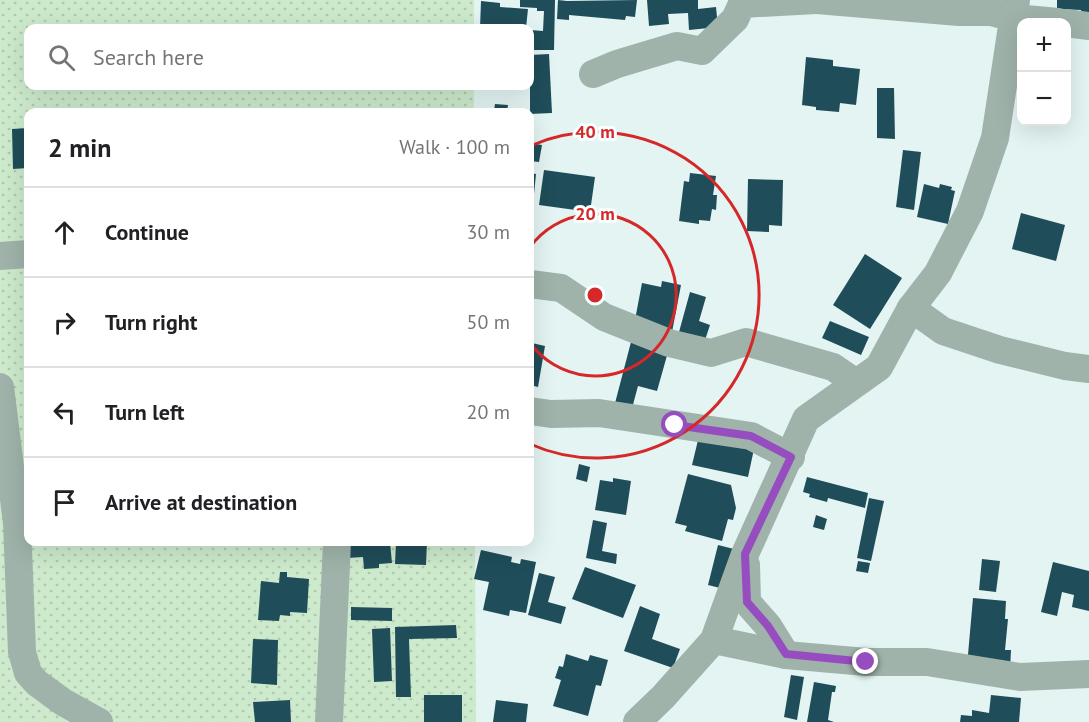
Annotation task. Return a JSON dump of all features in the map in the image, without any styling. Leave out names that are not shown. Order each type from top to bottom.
[{"type":"street","points":[[593,74],[617,64],[677,46],[702,51],[735,19],[742,4],[816,0],[959,12],[1015,9],[1045,18]]},
{"type":"street","points":[[637,722],[663,697],[714,640],[745,554],[791,457],[806,419],[879,367],[911,308],[938,273],[970,211],[995,138],[1015,9]]},
{"type":"street","points":[[1071,24],[1089,26]]},
{"type":"street","points":[[0,256],[24,254]]},
{"type":"street","points":[[534,285],[561,288],[604,317],[669,343],[711,353],[746,342],[833,367],[855,382]]},
{"type":"street","points":[[911,308],[943,331],[1000,350],[1065,366],[1089,369]]},
{"type":"street","points":[[0,387],[7,493],[19,558],[10,639],[22,652],[28,673],[37,683],[63,702],[99,722]]},
{"type":"street","points":[[534,412],[551,414],[598,413],[751,436],[791,457]]},
{"type":"street","points":[[329,722],[337,546]]},
{"type":"street","points":[[745,554],[747,602],[768,626],[786,654]]},
{"type":"street","points":[[714,640],[786,654],[866,662],[927,662],[1020,677],[1089,674]]},
{"type":"street","points":[[0,663],[28,673]]},
{"type":"green space","points":[[0,0],[474,0],[474,24],[24,24],[24,90],[474,90],[474,108],[24,108],[24,546],[475,546],[476,722],[0,722]]},
{"type":"building","points":[[520,0],[555,0],[554,50],[534,50],[534,30],[543,31],[544,11],[537,11],[537,8],[520,7]]},
{"type":"building","points":[[558,0],[637,0],[635,17],[626,16],[625,20],[569,15],[569,20],[557,19]]},
{"type":"building","points":[[647,0],[698,0],[698,9],[716,7],[718,27],[689,30],[688,13],[668,14],[669,24],[649,26]]},
{"type":"building","points":[[1057,0],[1089,0],[1089,20],[1081,20],[1081,10],[1057,9]]},
{"type":"building","points":[[481,1],[500,3],[500,7],[528,9],[526,24],[480,24]]},
{"type":"building","points":[[549,54],[552,113],[534,114],[534,108],[530,108],[530,90],[534,90],[534,55]]},
{"type":"building","points":[[806,57],[833,60],[833,66],[860,69],[856,105],[840,103],[839,112],[816,110],[816,107],[802,105]]},
{"type":"building","points":[[877,88],[894,88],[895,139],[877,138]]},
{"type":"building","points":[[495,104],[508,105],[508,108],[494,108]]},
{"type":"building","points":[[24,128],[24,168],[13,169],[12,129]]},
{"type":"building","points":[[534,144],[542,145],[539,162],[534,161]]},
{"type":"building","points":[[903,150],[921,152],[914,210],[896,207]]},
{"type":"building","points":[[544,170],[595,177],[590,212],[539,205]]},
{"type":"building","points":[[690,173],[716,176],[713,195],[717,195],[716,210],[712,209],[710,221],[699,220],[699,224],[679,221],[684,181],[689,182]]},
{"type":"building","points":[[748,179],[783,180],[782,226],[769,225],[769,232],[747,231]]},
{"type":"building","points":[[924,184],[939,188],[940,184],[952,187],[951,190],[955,191],[948,224],[917,217]]},
{"type":"building","points":[[1021,213],[1065,225],[1056,261],[1012,249]]},
{"type":"building","points":[[865,254],[902,278],[870,329],[833,305]]},
{"type":"building","points":[[662,281],[681,285],[672,332],[634,325],[642,283],[661,287]]},
{"type":"building","points":[[690,292],[706,297],[699,321],[710,325],[705,340],[679,332]]},
{"type":"building","points":[[830,321],[869,337],[861,355],[822,338]]},
{"type":"building","points":[[631,342],[668,352],[657,391],[638,386],[631,412],[614,407]]},
{"type":"building","points":[[534,343],[545,346],[538,387],[534,386]]},
{"type":"building","points":[[699,436],[754,449],[748,477],[692,465]]},
{"type":"building","points":[[579,464],[590,467],[587,482],[576,479]]},
{"type":"building","points":[[688,474],[731,485],[736,508],[733,520],[728,519],[722,541],[685,531],[687,526],[675,523]]},
{"type":"building","points":[[807,477],[868,493],[865,508],[828,498],[827,502],[809,497],[810,494],[803,492]]},
{"type":"building","points":[[613,478],[631,481],[626,515],[595,510],[600,480],[613,482]]},
{"type":"building","points":[[869,498],[884,501],[871,561],[857,558]]},
{"type":"building","points":[[816,515],[827,519],[824,530],[813,527]]},
{"type":"building","points":[[593,520],[607,523],[602,551],[617,554],[616,564],[586,558]]},
{"type":"building","points":[[718,545],[738,550],[728,590],[708,585]]},
{"type":"building","points":[[346,546],[390,546],[392,563],[379,564],[379,568],[364,569],[363,557],[347,558]]},
{"type":"building","points":[[396,546],[427,546],[426,565],[395,564]]},
{"type":"building","points":[[481,550],[512,557],[511,562],[520,564],[521,559],[536,562],[526,613],[510,610],[509,616],[483,610],[489,582],[474,579]]},
{"type":"building","points":[[982,559],[1000,561],[996,592],[979,590]]},
{"type":"building","points":[[858,561],[870,563],[868,573],[856,571]]},
{"type":"building","points":[[1053,562],[1089,571],[1089,611],[1072,607],[1074,595],[1062,592],[1057,616],[1041,612]]},
{"type":"building","points":[[585,567],[636,585],[623,618],[572,599]]},
{"type":"building","points":[[280,572],[287,572],[287,577],[309,579],[307,613],[290,612],[290,616],[280,615],[279,621],[258,620],[261,581],[279,583]]},
{"type":"building","points":[[539,573],[555,577],[548,602],[566,607],[561,624],[528,615]]},
{"type":"building","points":[[973,598],[1006,601],[1005,619],[1008,619],[1005,650],[1011,650],[1010,670],[967,666]]},
{"type":"building","points":[[640,606],[660,614],[652,639],[680,649],[673,668],[624,651]]},
{"type":"building","points":[[351,607],[392,608],[392,621],[351,620]]},
{"type":"building","points":[[456,625],[457,638],[409,639],[411,697],[396,697],[395,627]]},
{"type":"building","points":[[390,628],[392,681],[374,682],[372,629]]},
{"type":"building","points":[[253,639],[278,640],[277,685],[251,683]]},
{"type":"building","points":[[566,654],[588,661],[590,655],[608,660],[601,686],[596,685],[588,716],[553,706],[561,680],[555,678],[559,666],[563,667]]},
{"type":"building","points":[[791,675],[804,677],[797,720],[784,717]]},
{"type":"building","points":[[814,682],[836,686],[835,692],[832,692],[828,720],[834,722],[807,722]]},
{"type":"building","points":[[424,695],[462,695],[462,722],[424,722]]},
{"type":"building","points":[[991,695],[1021,698],[1019,722],[960,722],[961,715],[972,716],[972,710],[989,713]]},
{"type":"building","points":[[290,700],[291,722],[255,722],[253,702]]},
{"type":"building","points":[[496,700],[528,704],[526,722],[493,722]]},
{"type":"route","points":[[675,425],[751,436],[791,457],[745,554],[747,602],[768,626],[786,654],[866,662]]}]
